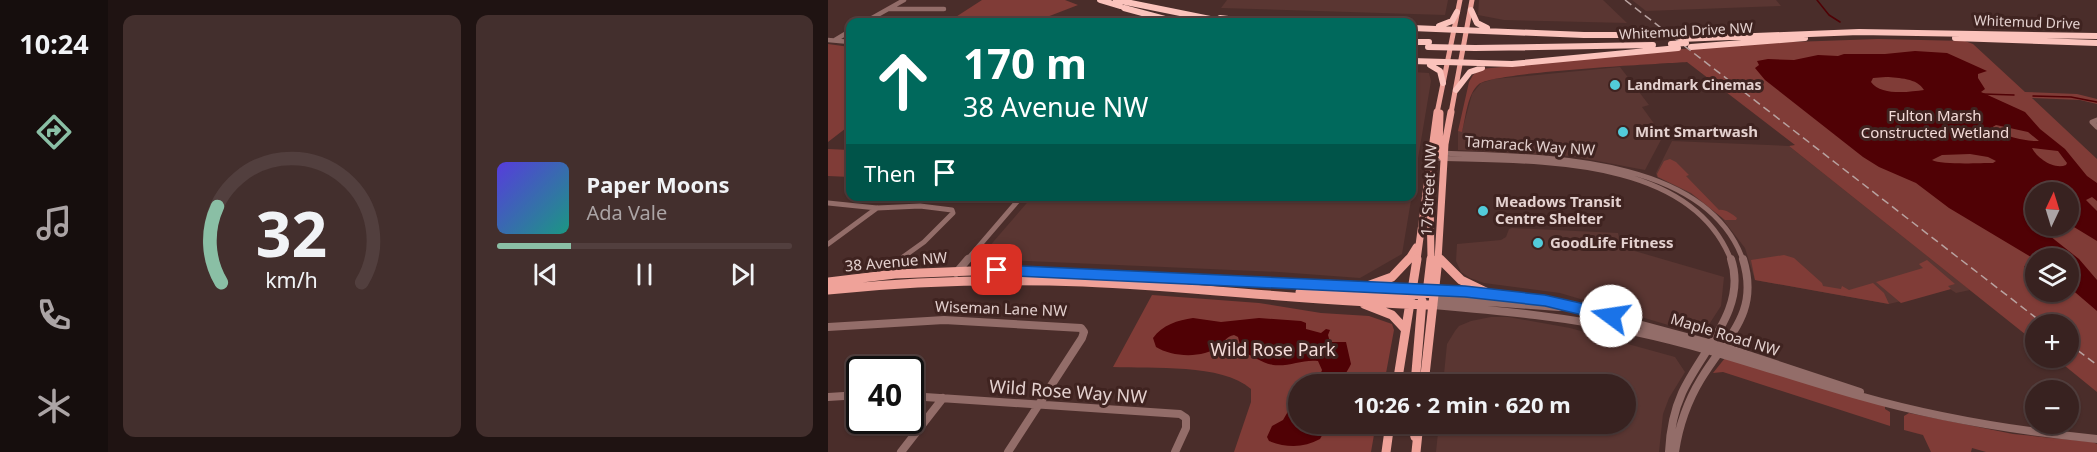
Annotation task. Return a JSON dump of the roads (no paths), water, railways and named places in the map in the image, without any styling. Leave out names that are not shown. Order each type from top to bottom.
[{"type":"highway","points":[[1100,0],[1203,18]]},
{"type":"highway","points":[[1115,2],[1164,18]]},
{"type":"highway","points":[[1115,2],[1182,18]]},
{"type":"highway","points":[[1471,10],[1474,20],[1482,26],[1520,31]]},
{"type":"highway","points":[[1162,11],[1220,18]]},
{"type":"highway","points":[[1416,28],[1446,24],[1452,21],[1457,12]]},
{"type":"highway","points":[[1416,28],[1520,31],[1682,41],[1815,35]]},
{"type":"highway","name":"Whitemud Drive NW","points":[[1416,44],[1476,46],[1956,32]]},
{"type":"highway","name":"Whitemud Drive","points":[[1956,32],[2097,35]]},
{"type":"highway","name":"Whitemud Drive NW","points":[[1815,35],[1962,38]]},
{"type":"highway","name":"Whitemud Drive","points":[[1962,38],[2097,44]]},
{"type":"highway","points":[[1416,62],[1496,64],[1678,48],[1682,41]]},
{"type":"highway","points":[[1416,62],[1437,66],[1441,71],[1443,83]]},
{"type":"highway","points":[[1456,90],[1470,72],[1496,64]]},
{"type":"main road","points":[[1438,155],[1441,124],[1439,102],[1460,0]]},
{"type":"main road","name":"17 Street NW","points":[[1398,374],[1428,177],[1438,155],[1456,90],[1472,0]]},
{"type":"main road","name":"17 Street NW","points":[[1424,374],[1428,298],[1439,258],[1438,155]]},
{"type":"main road","points":[[1416,374],[1428,298],[1431,258],[1428,177]]},
{"type":"main road","points":[[1357,287],[1374,285],[1394,277],[1407,265],[1419,241]]},
{"type":"main road","points":[[1439,258],[1462,283],[1490,294]]},
{"type":"main road","name":"38 Avenue NW","points":[[828,282],[895,274],[1007,270],[1357,287],[1428,298]]},
{"type":"main road","name":"38 Avenue NW","points":[[828,290],[885,283],[952,279],[1043,281],[1239,292],[1360,302],[1410,297]]},
{"type":"main road","points":[[1239,292],[1428,298]]},
{"type":"main road","points":[[1360,302],[1392,315],[1405,329]]},
{"type":"main road","points":[[1386,452],[1388,434]]},
{"type":"street","points":[[872,18],[904,0]]},
{"type":"street","points":[[888,9],[944,9]]},
{"type":"street","points":[[831,40],[846,33]]},
{"type":"street","points":[[831,40],[846,42]]},
{"type":"street","points":[[2095,121],[2097,128]]},
{"type":"street","name":"Tamarack Way NW","points":[[1438,155],[1592,169],[1644,182],[1681,201],[1702,217],[1722,240],[1731,257],[1737,279],[1736,296],[1675,408],[1669,430],[1669,452]]},
{"type":"street","name":"Tamarack Way NW","points":[[1438,155],[1544,158],[1600,165],[1648,177],[1669,186],[1698,204],[1731,235],[1747,271],[1747,302],[1743,316],[1686,405],[1678,429],[1675,452]]},
{"type":"street","points":[[952,279],[1018,201]]},
{"type":"street","points":[[828,203],[877,208],[912,206],[952,210],[953,213],[929,237],[903,257]]},
{"type":"street","points":[[828,243],[877,208]]},
{"type":"street","name":"Maple Road NW","points":[[1428,298],[1490,294],[1545,301],[1595,312],[1898,406],[2037,434],[2097,439]]},
{"type":"street","points":[[1428,298],[1526,304],[1595,312]]},
{"type":"street","name":"Maple Road NW","points":[[1428,298],[1555,316],[1710,347]]},
{"type":"street","name":"Wiseman Lane NW","points":[[828,327],[944,320],[1081,328],[1084,332],[1082,338],[1038,405]]},
{"type":"street","points":[[828,397],[846,396]]},
{"type":"street","name":"Wild Rose Way NW","points":[[924,397],[1180,414],[1186,418],[1187,424],[1175,452]]},
{"type":"street","points":[[901,452],[943,398]]},
{"type":"street","points":[[1008,452],[1038,405]]},
{"type":"waterway","points":[[1817,0],[1829,15],[1840,22]]},
{"type":"waterway","points":[[1983,94],[2014,95]]},
{"type":"waterway","points":[[2033,96],[2071,97],[2097,102]]},
{"type":"railway","points":[[1625,0],[2031,314]]},
{"type":"railway","points":[[2079,351],[2097,365]]},
{"type":"place","name":"Landmark Cinemas","points":[[1615,85]]},
{"type":"place","name":"Mint Smartwash","points":[[1623,132]]},
{"type":"place","name":"Meadows Transit Centre Shelter","points":[[1483,211]]},
{"type":"place","name":"GoodLife Fitness","points":[[1538,243]]},
{"type":"park label","name":"Fulton Marsh Constructed Wetland","points":[[1935,124]]},
{"type":"park label","name":"Wild Rose Park","points":[[1273,350]]}]
